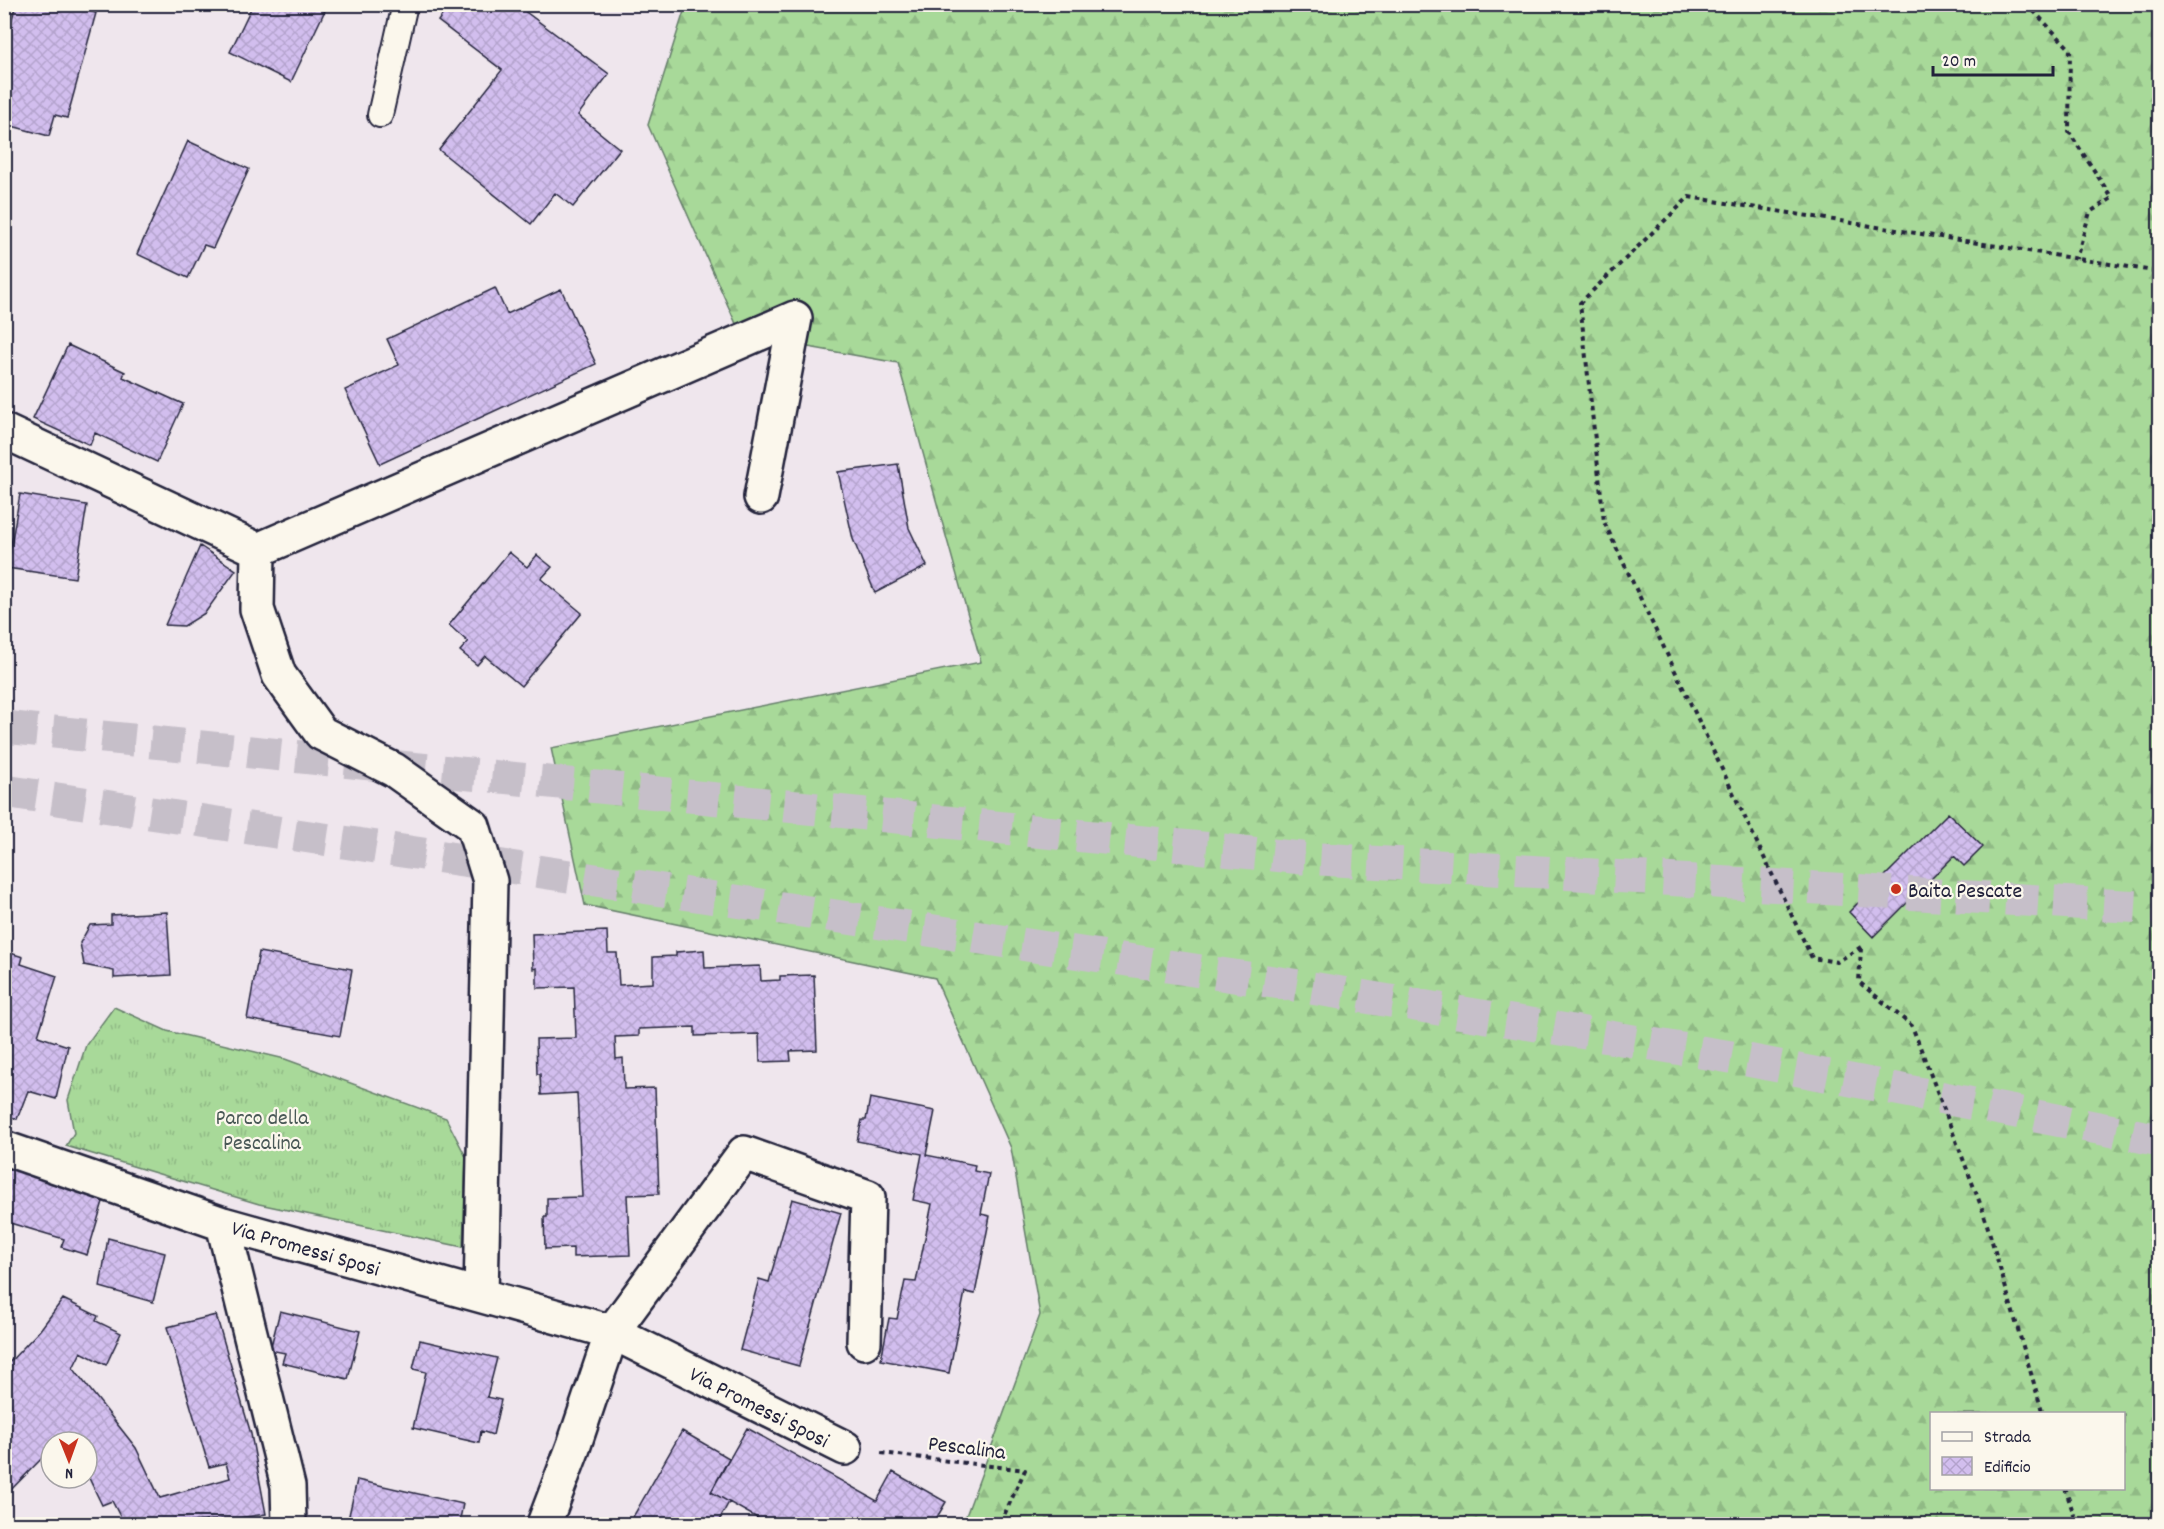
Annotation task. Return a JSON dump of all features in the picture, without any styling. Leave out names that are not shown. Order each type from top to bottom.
[{"type":"street","points":[[4,431],[258,550],[795,318],[761,497]]},
{"type":"street","points":[[258,550],[257,609],[279,675],[321,733],[394,770],[474,826],[490,881],[481,1295]]},
{"type":"street","name":"Via Promessi Sposi","points":[[4,1148],[224,1224],[612,1332],[845,1448]]},
{"type":"street","points":[[544,1524],[573,1449],[612,1332],[744,1153],[868,1197],[864,1342]]},
{"type":"street","points":[[224,1224],[288,1486],[289,1524]]},
{"type":"lane","points":[[380,115],[405,4]]},
{"type":"path","points":[[2027,4],[2070,49],[2069,132],[2112,198],[2090,212],[2076,259]]},
{"type":"path","points":[[2043,1412],[1983,1211],[1912,1026],[1858,982],[1861,947],[1837,962],[1812,958],[1604,522],[1580,303],[1689,197],[2160,272]]},
{"type":"path","name":"Pescalina","points":[[845,1448],[1025,1470],[1000,1524]]},
{"type":"path","points":[[2066,1490],[2077,1524]]},
{"type":"green space","points":[[686,5],[2159,5],[2159,1524],[963,1524],[1040,1315],[1011,1148],[935,978],[585,905],[551,748],[981,662],[898,363],[741,335],[648,125]]},
{"type":"green space","name":"Parco della Pescalina","points":[[114,1007],[167,1031],[285,1059],[446,1118],[466,1157],[463,1247],[259,1204],[66,1146],[74,1133],[68,1100],[86,1045]]},
{"type":"building","points":[[16,4],[87,4],[86,10],[96,13],[67,118],[55,115],[49,136],[4,124],[4,48]]},
{"type":"building","points":[[253,4],[328,4],[291,82],[230,52]]},
{"type":"building","points":[[450,4],[515,4],[609,74],[578,115],[620,149],[573,207],[555,193],[531,224],[439,150],[502,70],[438,21]]},
{"type":"building","points":[[188,141],[249,169],[213,248],[204,245],[188,278],[137,254]]},
{"type":"building","points":[[495,288],[507,314],[561,289],[596,364],[380,464],[345,390],[399,365],[387,339]]},
{"type":"building","points":[[68,345],[125,372],[123,377],[183,404],[157,462],[95,433],[90,445],[33,419]]},
{"type":"building","points":[[898,464],[909,528],[927,566],[875,593],[853,539],[838,472]]},
{"type":"building","points":[[20,494],[87,505],[75,578],[7,568]]},
{"type":"building","points":[[200,546],[236,570],[205,613],[184,626],[165,625]]},
{"type":"building","points":[[509,552],[527,567],[537,555],[552,567],[541,579],[582,613],[521,686],[485,656],[477,665],[460,651],[468,642],[449,625]]},
{"type":"building","name":"Baita Pescate","points":[[1948,813],[1983,847],[1964,866],[1954,856],[1873,937],[1849,912]]},
{"type":"building","points":[[167,912],[171,975],[114,978],[114,971],[84,965],[80,943],[90,925],[111,924],[111,915]]},
{"type":"building","points":[[607,931],[608,953],[617,953],[619,985],[653,983],[653,957],[676,956],[676,952],[704,950],[705,968],[760,966],[761,981],[780,980],[780,976],[814,975],[817,1050],[790,1051],[791,1061],[760,1062],[759,1034],[695,1036],[695,1027],[639,1029],[639,1036],[615,1037],[616,1059],[623,1058],[624,1089],[655,1088],[659,1194],[627,1195],[630,1255],[573,1257],[573,1248],[545,1249],[544,1217],[547,1217],[547,1198],[582,1197],[577,1093],[541,1095],[540,1074],[537,1074],[536,1039],[576,1038],[574,987],[537,988],[537,968],[533,969],[532,934]]},
{"type":"building","points":[[4,951],[23,957],[21,964],[57,976],[38,1036],[68,1046],[56,1099],[28,1091],[17,1119],[4,1116]]},
{"type":"building","points":[[259,952],[352,969],[340,1036],[247,1019]]},
{"type":"building","points":[[870,1098],[935,1111],[926,1155],[975,1165],[974,1171],[989,1174],[981,1214],[990,1216],[975,1294],[965,1292],[949,1373],[881,1360],[889,1318],[897,1319],[905,1281],[916,1282],[932,1204],[913,1200],[922,1154],[857,1141],[862,1120],[866,1120]]},
{"type":"building","points":[[4,1164],[105,1195],[87,1255],[61,1247],[64,1239],[10,1223],[4,1240]]},
{"type":"building","points":[[792,1199],[841,1213],[799,1366],[740,1350],[759,1279],[769,1282]]},
{"type":"building","points":[[108,1238],[165,1253],[153,1302],[100,1287]]},
{"type":"building","points":[[63,1299],[98,1316],[96,1321],[121,1333],[106,1365],[81,1352],[73,1368],[136,1448],[160,1498],[230,1478],[226,1463],[209,1467],[167,1327],[216,1315],[251,1434],[266,1514],[165,1524],[124,1524],[112,1501],[102,1505],[95,1490],[99,1490],[99,1430],[39,1430],[39,1461],[4,1497],[4,1368],[40,1330]]},
{"type":"building","points":[[280,1311],[360,1331],[348,1379],[282,1363],[285,1353],[270,1350]]},
{"type":"building","points":[[420,1340],[497,1358],[487,1397],[501,1400],[493,1435],[481,1431],[479,1443],[413,1428],[426,1372],[413,1369]]},
{"type":"building","points":[[747,1428],[877,1501],[893,1472],[946,1502],[933,1524],[768,1524],[711,1492]]},
{"type":"building","points":[[682,1431],[729,1458],[711,1492],[729,1502],[717,1524],[629,1524]]},
{"type":"building","points":[[357,1480],[463,1504],[459,1524],[347,1524]]},
{"type":"tunnel","points":[[4,727],[1302,858],[2160,908]]},
{"type":"tunnel","points":[[4,791],[1287,984],[1737,1058],[2160,1140]]},
{"type":"place","name":"Baita Pescate","points":[[1896,889]]}]
